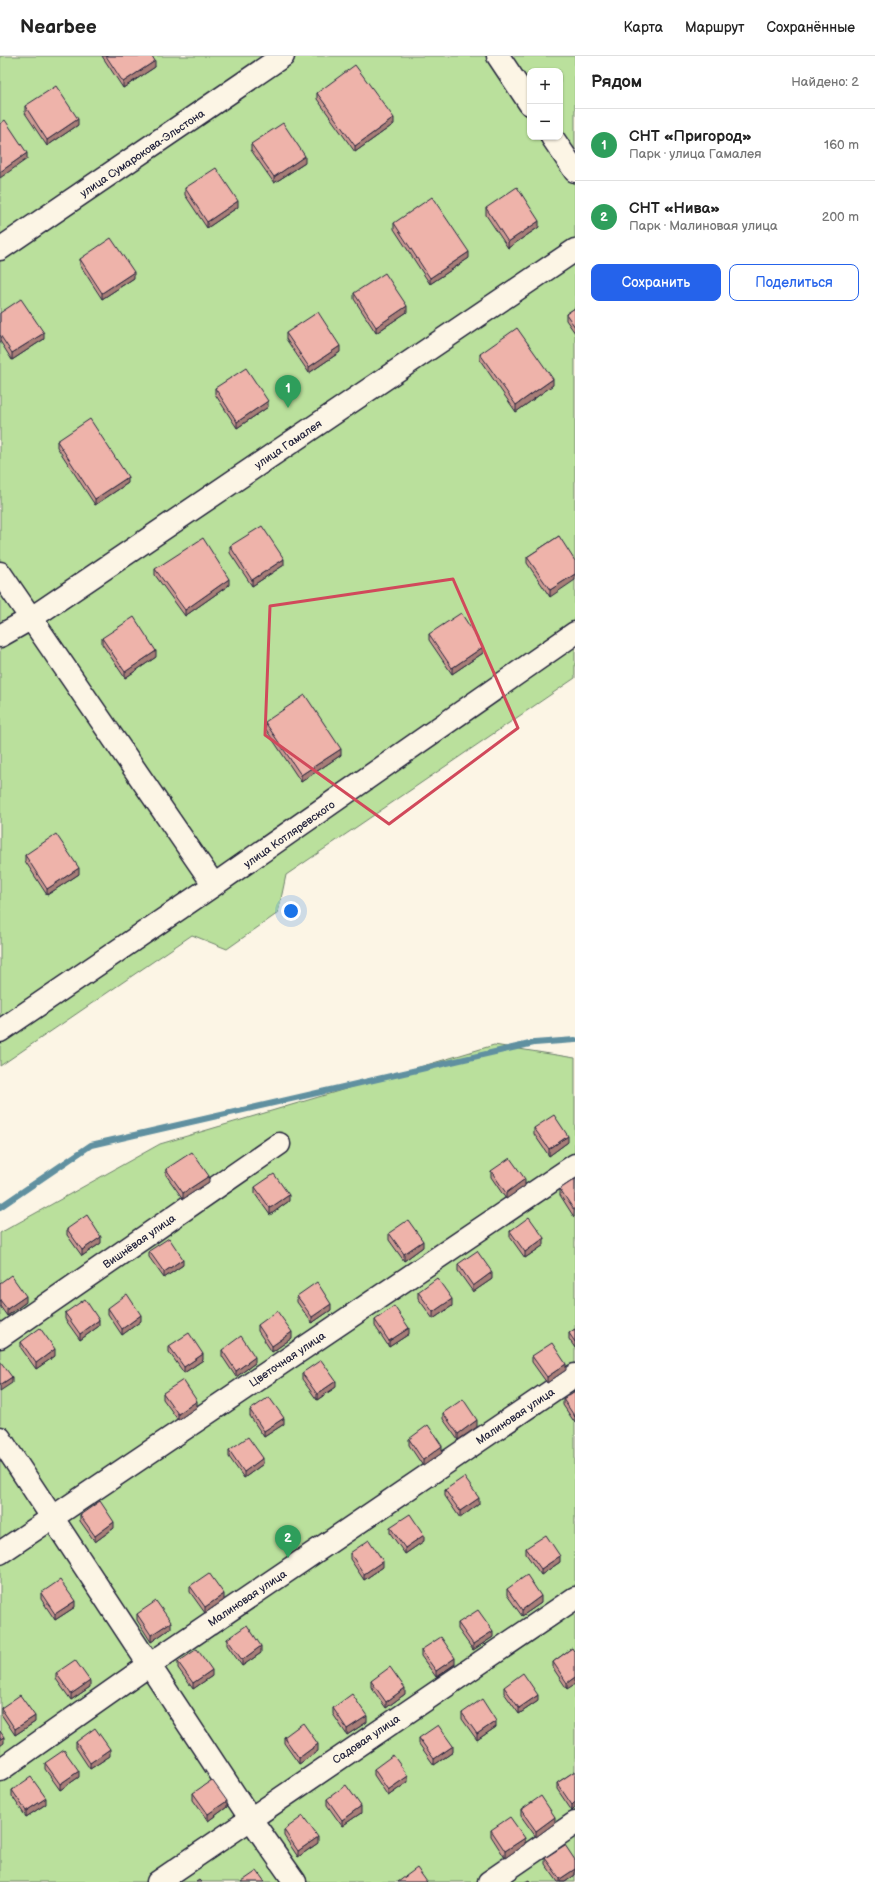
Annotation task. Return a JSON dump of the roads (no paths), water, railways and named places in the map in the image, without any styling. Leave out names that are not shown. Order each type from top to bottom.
[{"type":"street","name":"улица Сумарокова-Эльстона","points":[[0,249],[283,56]]},
{"type":"street","points":[[498,56],[527,100]]},
{"type":"street","points":[[554,140],[575,171]]},
{"type":"street","name":"улица Гамалея","points":[[0,636],[30,619],[575,250]]},
{"type":"street","points":[[0,573],[30,619],[214,885]]},
{"type":"street","name":"улица Котляревского","points":[[0,1031],[214,885],[575,634]]},
{"type":"street","name":"Вишнёвая улица","points":[[0,1337],[279,1144]]},
{"type":"street","name":"Цветочная улица","points":[[0,1553],[575,1165]]},
{"type":"street","name":"Малиновая улица","points":[[0,1770],[149,1665],[575,1375]]},
{"type":"street","points":[[0,1438],[250,1818],[295,1882]]},
{"type":"street","name":"Садовая улица","points":[[158,1882],[575,1598]]},
{"type":"street","points":[[489,1882],[575,1824]]},
{"type":"waterway","points":[[0,1207],[91,1145],[534,1043],[575,1040]]},
{"type":"place","name":"СНТ «Пригород»","points":[[288,408]]},
{"type":"place","name":"СНТ «Нива»","points":[[288,1558]]}]
